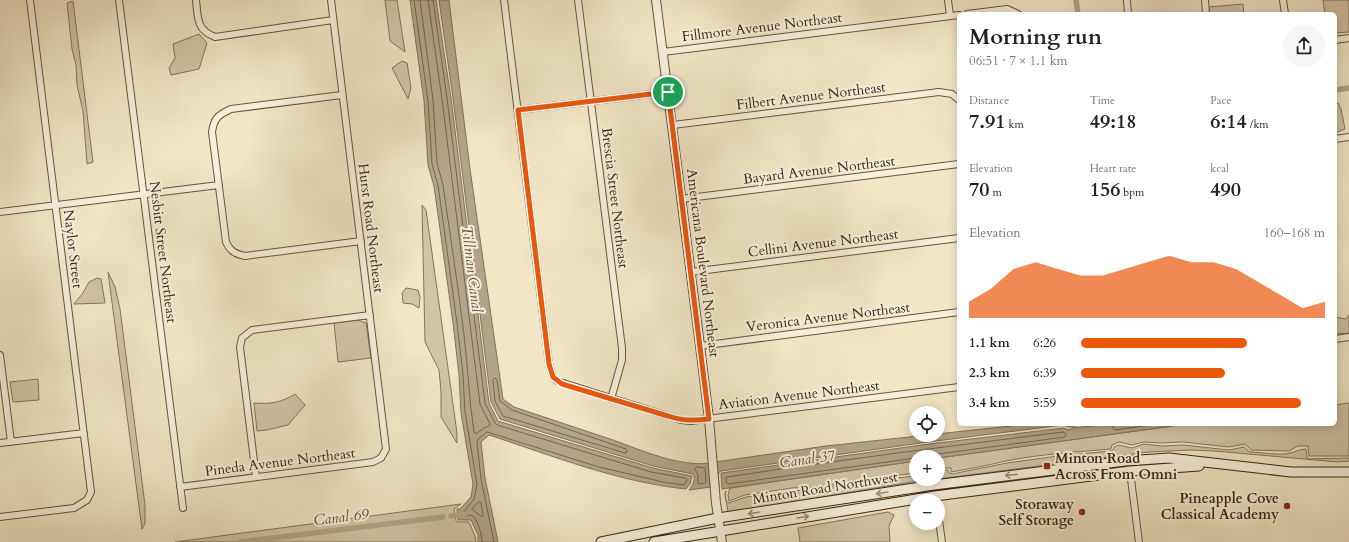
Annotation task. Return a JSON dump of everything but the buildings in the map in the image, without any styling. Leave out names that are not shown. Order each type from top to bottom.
[{"type":"main road","name":"Minton Road Northwest","points":[[945,485],[1125,461],[1169,458],[1291,472],[1349,472]]},
{"type":"main road","name":"Minton Road Northwest","points":[[945,497],[1130,472],[1189,466],[1245,466]]},
{"type":"main road","name":"Minton Road Northwest","points":[[601,542],[718,518],[934,486]]},
{"type":"main road","name":"Minton Road Northwest","points":[[654,542],[720,530],[909,502]]},
{"type":"street","name":"Naylor Street","points":[[0,517],[74,508],[87,500],[91,492],[30,0]]},
{"type":"street","name":"Nesbitt Street Northeast","points":[[118,0],[183,508]]},
{"type":"street","points":[[196,0],[201,28],[208,34],[215,37],[333,20]]},
{"type":"street","name":"Hurst Road Northeast","points":[[331,0],[386,441],[386,449],[381,458]]},
{"type":"street","points":[[504,0],[518,110],[668,92]]},
{"type":"street","name":"Brescia Street Northeast","points":[[578,0],[622,348],[622,360],[610,399]]},
{"type":"street","name":"Americana Boulevard Northeast","points":[[656,0],[709,419],[716,502],[722,542]]},
{"type":"street","points":[[948,0],[950,16]]},
{"type":"street","points":[[1127,0],[1128,12]]},
{"type":"street","points":[[1205,0],[1206,12]]},
{"type":"street","points":[[1283,0],[1285,12]]},
{"type":"street","points":[[983,12],[1007,9],[1015,12]]},
{"type":"street","name":"Fillmore Avenue Northeast","points":[[663,52],[957,15]]},
{"type":"street","points":[[1337,40],[1349,38]]},
{"type":"street","name":"Filbert Avenue Northeast","points":[[673,125],[939,92],[952,94],[957,98]]},
{"type":"street","points":[[342,95],[231,109],[220,114],[213,123],[212,132],[226,242],[235,254],[245,256],[361,241]]},
{"type":"street","name":"Aviation Avenue Northeast","points":[[518,110],[549,364],[553,377],[562,384],[681,420],[691,421],[957,387]]},
{"type":"street","points":[[1337,139],[1349,137]]},
{"type":"street","name":"Bayard Avenue Northeast","points":[[681,199],[957,164]]},
{"type":"street","points":[[0,212],[219,185]]},
{"type":"street","name":"Cellini Avenue Northeast","points":[[690,272],[957,238]]},
{"type":"street","name":"Veronica Avenue Northeast","points":[[700,346],[957,312]]},
{"type":"street","points":[[256,477],[240,347],[242,338],[252,330],[370,315]]},
{"type":"street","points":[[1337,339],[1349,337]]},
{"type":"street","points":[[0,355],[11,442]]},
{"type":"street","points":[[0,443],[84,433]]},
{"type":"street","name":"Pineda Avenue Northeast","points":[[180,487],[373,462],[381,458]]},
{"type":"street","points":[[1130,472],[1139,542]]},
{"type":"street","points":[[934,486],[935,494]]},
{"type":"street","points":[[940,530],[942,542]]},
{"type":"shaded area","points":[[385,0],[397,0],[405,52],[390,41]]},
{"type":"shaded area","points":[[1323,0],[1349,0],[1349,32],[1337,33],[1337,12],[1325,12]]},
{"type":"shaded area","points":[[73,1],[93,162],[87,164],[83,111],[77,85],[76,65],[72,49],[67,3]]},
{"type":"shaded area","points":[[1243,4],[1244,12],[1209,12],[1208,7]]},
{"type":"shaded area","points":[[199,34],[207,43],[199,69],[171,75],[169,68],[175,58],[173,44]]},
{"type":"shaded area","points":[[402,61],[407,63],[411,88],[408,99],[392,68]]},
{"type":"shaded area","points":[[1337,103],[1341,109],[1345,129],[1337,132]]},
{"type":"shaded area","points":[[422,205],[426,210],[457,433],[457,443],[441,417],[439,370],[425,342]]},
{"type":"shaded area","points":[[108,272],[115,287],[120,309],[145,505],[145,523],[142,529]]},
{"type":"shaded area","points":[[97,278],[101,279],[105,303],[74,304],[83,293],[89,282]]},
{"type":"shaded area","points":[[406,288],[418,290],[420,297],[419,308],[412,304],[403,303],[402,293]]},
{"type":"shaded area","points":[[1349,315],[1349,333],[1337,334],[1337,317],[1346,319]]},
{"type":"shaded area","points":[[358,320],[366,323],[371,358],[338,362],[334,323]]},
{"type":"shaded area","points":[[38,379],[39,400],[13,402],[10,382]]},
{"type":"shaded area","points":[[295,394],[305,405],[288,425],[257,431],[254,403],[276,402]]},
{"type":"shaded area","points":[[1349,403],[1349,456],[1309,456],[1308,446],[1298,446],[1289,451],[1251,450],[1245,444],[1229,447],[1183,442],[1144,442],[1132,445],[1119,442],[1112,445],[1111,449],[1032,457],[951,472],[951,468],[945,468],[945,457],[1172,426],[1337,426],[1337,405]]},
{"type":"shaded area","points":[[1144,444],[1162,446],[1183,445],[1229,450],[1244,447],[1250,452],[1276,454],[1292,453],[1301,449],[1306,449],[1308,459],[1349,458],[1349,461],[1338,462],[1191,450],[1148,452],[945,478],[945,470],[948,470],[949,473],[952,474],[1007,463],[1111,451],[1114,447],[1119,445],[1132,448]]},
{"type":"shaded area","points":[[909,462],[909,474],[839,482],[828,486],[792,488],[745,495],[729,501],[728,495],[730,488]]},
{"type":"shaded area","points":[[909,477],[909,482],[728,513],[726,501],[729,503],[746,497],[828,488],[839,484]]},
{"type":"shaded area","points":[[461,504],[454,509],[456,521],[469,522],[476,542],[175,542]]},
{"type":"shaded area","points":[[888,512],[894,515],[889,526],[890,542],[800,542],[798,528]]},
{"type":"water","name":"Tillman Canal","points":[[410,0],[436,0],[451,98],[489,403],[498,421],[653,468],[692,476],[690,484],[686,489],[636,481],[586,467],[489,435],[481,442],[485,478],[498,542],[478,542],[478,535],[471,520],[458,520],[457,509],[460,509],[471,497],[473,484],[461,413],[459,375],[453,323],[434,186],[428,165],[424,101]]},
{"type":"water","points":[[439,0],[449,0],[470,169],[503,399],[514,407],[660,457],[697,464],[709,463],[711,487],[689,490],[694,482],[693,474],[653,466],[500,419],[491,402],[453,98]]},
{"type":"water","points":[[1011,426],[1055,426],[945,440],[945,433]]},
{"type":"water","points":[[1092,426],[1172,426],[945,457],[945,450],[909,450],[909,462],[722,489],[721,473],[929,444],[1064,428],[1069,430],[1072,428]]},
{"type":"water","points":[[909,437],[909,442],[928,442],[721,471],[718,473],[719,486],[717,486],[715,462],[826,446]]},
{"type":"waterway","points":[[1076,0],[1078,12]]},
{"type":"waterway","points":[[1337,90],[1349,88]]},
{"type":"waterway","name":"Canal 69","points":[[451,516],[465,514]]},
{"type":"waterway","name":"Canal 69","points":[[241,542],[443,517]]},
{"type":"place","name":"Minton Road Across From Omni","points":[[1047,466]]},
{"type":"place","name":"Pineapple Cove Classical Academy","points":[[1287,506]]},
{"type":"place","name":"Storaway Self Storage","points":[[1082,512]]},
{"type":"route","points":[[668,92],[709,419],[691,421],[681,420],[562,384],[553,377],[549,364],[518,110],[668,92]]},
{"type":"water label","name":"Canal 37","points":[[807,459]]}]
